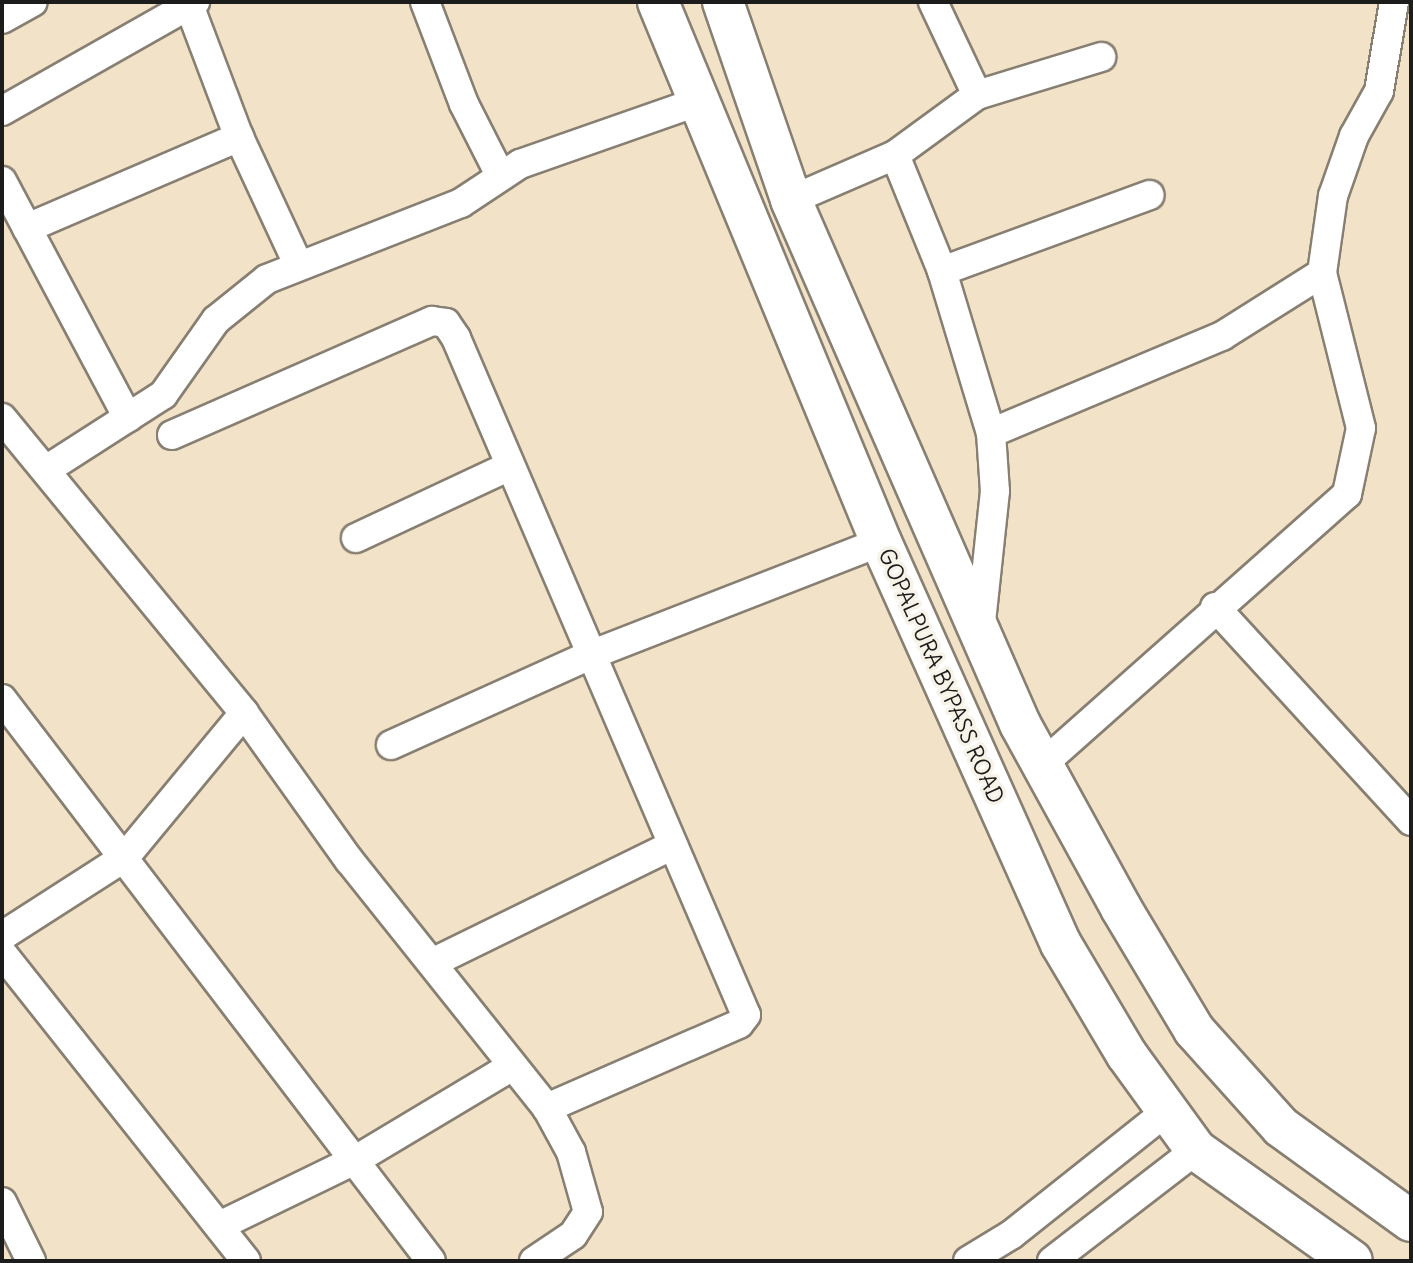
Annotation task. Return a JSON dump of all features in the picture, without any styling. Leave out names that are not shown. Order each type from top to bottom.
[{"type":"street","points":[[2,19],[33,2]]},
{"type":"street","points":[[425,2],[464,104],[499,173]]},
{"type":"street","name":"GOPALPURA BYPASS ROAD","points":[[658,2],[881,542],[1061,944],[1167,1111],[1196,1150],[1352,1261]]},
{"type":"street","points":[[723,2],[791,200],[1020,724],[1194,1030],[1281,1127],[1411,1221]]},
{"type":"street","points":[[933,2],[977,95]]},
{"type":"street","points":[[1044,763],[1215,607],[1347,494],[1361,428],[1322,273],[1333,196],[1354,136],[1379,91],[1394,2]]},
{"type":"street","points":[[6,112],[192,4],[239,137],[298,264]]},
{"type":"street","points":[[791,200],[895,155],[977,95],[1101,57]]},
{"type":"street","points":[[46,470],[163,395],[216,320],[241,297],[298,264],[461,203],[499,173],[700,101]]},
{"type":"street","points":[[27,228],[239,137]]},
{"type":"street","points":[[895,155],[942,271],[991,433],[995,491],[980,632]]},
{"type":"street","points":[[2,181],[128,418]]},
{"type":"street","points":[[942,271],[1150,195]]},
{"type":"street","points":[[991,433],[1222,336],[1322,273]]},
{"type":"street","points":[[172,435],[432,321],[446,323],[456,338],[746,1015],[739,1024],[547,1108]]},
{"type":"street","points":[[2,418],[244,713],[349,860],[434,962],[511,1067],[547,1108],[571,1152],[588,1212],[573,1235],[534,1261]]},
{"type":"street","points":[[356,538],[510,466]]},
{"type":"street","points":[[391,745],[593,654],[881,542]]},
{"type":"street","points":[[1215,607],[1411,821]]},
{"type":"street","points":[[5,712],[125,857],[170,921],[357,1159],[431,1261]]},
{"type":"street","points":[[2,936],[125,857],[244,713]]},
{"type":"street","points":[[434,962],[673,845]]},
{"type":"street","points":[[2,953],[246,1261]]},
{"type":"street","points":[[219,1226],[357,1159],[511,1067]]},
{"type":"street","points":[[968,1261],[1011,1235],[1167,1111]]},
{"type":"street","points":[[1052,1261],[1196,1150]]},
{"type":"street","points":[[2,1202],[30,1261]]}]
